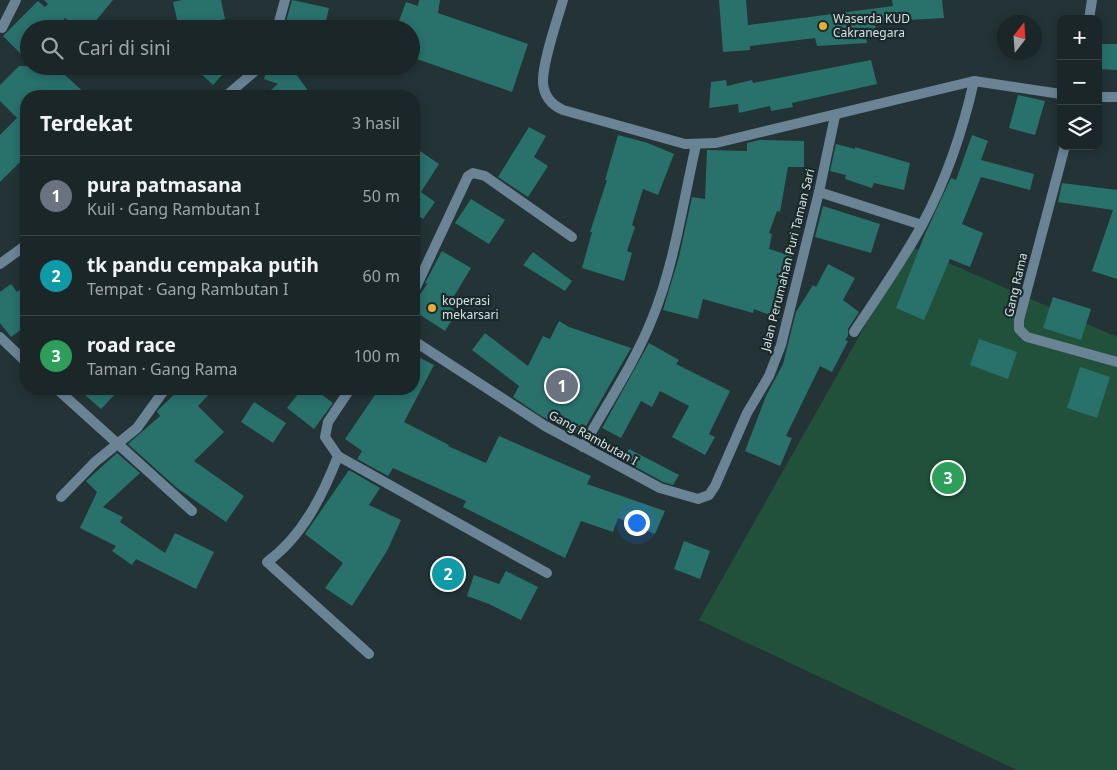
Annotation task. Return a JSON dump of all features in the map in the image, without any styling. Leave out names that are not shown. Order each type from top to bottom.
[{"type":"street","points":[[2,28],[16,0]]},
{"type":"street","points":[[279,20],[285,0]]},
{"type":"street","points":[[563,0],[543,78],[545,92],[550,101],[563,110],[674,142],[696,145],[716,143],[835,116],[974,81],[1057,93]]},
{"type":"street","points":[[1090,15],[1092,0]]},
{"type":"street","points":[[233,90],[251,75]]},
{"type":"street","points":[[854,332],[922,224],[957,144],[974,81]]},
{"type":"street","points":[[1102,97],[1117,97]]},
{"type":"street","name":"Jalan Perumahan Puri Taman Sari","points":[[715,486],[747,413],[776,362],[819,192],[835,116]]},
{"type":"street","points":[[583,447],[633,358],[652,319],[666,276],[696,145]]},
{"type":"street","name":"Gang Rama","points":[[1064,150],[1021,312],[1019,329],[1027,337],[1117,362]]},
{"type":"street","points":[[420,278],[468,176],[473,173],[485,176],[572,237]]},
{"type":"street","points":[[819,192],[922,224]]},
{"type":"street","points":[[0,264],[20,249]]},
{"type":"street","points":[[0,338],[20,356]]},
{"type":"street","name":"Gang Rambutan I","points":[[420,345],[545,426],[660,488],[687,498],[698,499],[708,495],[715,486]]},
{"type":"street","points":[[64,395],[192,511]]},
{"type":"street","points":[[61,497],[95,462],[137,428],[161,395]]},
{"type":"street","points":[[346,395],[328,422],[325,437],[338,456],[547,573]]},
{"type":"street","points":[[338,456],[311,512],[287,543],[267,562],[368,654]]},
{"type":"green space","points":[[910,246],[1117,337],[1117,770],[1017,770],[699,620]]},
{"type":"building","points":[[44,0],[113,0],[96,20],[67,20],[65,18],[63,20],[20,20],[20,53],[3,36],[38,1],[45,7],[48,4]]},
{"type":"building","points":[[182,0],[221,0],[225,19],[177,20],[173,2]]},
{"type":"building","points":[[292,0],[329,8],[326,20],[286,20]]},
{"type":"building","points":[[419,0],[440,0],[438,13],[528,44],[512,92],[420,60],[420,20],[399,20],[406,2],[418,6]]},
{"type":"building","points":[[719,0],[746,0],[748,25],[893,6],[892,0],[942,0],[944,18],[875,22],[876,30],[865,32],[867,43],[817,46],[815,38],[750,46],[750,50],[723,52]]},
{"type":"building","points":[[1102,44],[1117,44],[1117,70],[1102,69]]},
{"type":"building","points":[[871,60],[877,84],[792,103],[793,107],[771,111],[770,106],[739,113],[738,104],[709,108],[711,82],[726,80],[727,86],[752,80],[753,83]]},
{"type":"building","points":[[20,66],[20,75],[65,75],[81,90],[20,90],[20,162],[0,182],[0,135],[17,118],[0,101],[0,85]]},
{"type":"building","points":[[202,75],[222,75],[213,85]]},
{"type":"building","points":[[265,75],[297,75],[308,90],[271,90],[278,84],[264,79]]},
{"type":"building","points":[[1018,95],[1045,101],[1035,135],[1009,128]]},
{"type":"building","points":[[529,127],[546,136],[534,157],[548,166],[528,197],[498,177]]},
{"type":"building","points":[[618,135],[648,143],[674,154],[658,195],[643,189],[632,225],[635,227],[627,251],[632,253],[624,281],[582,268],[592,232],[590,232],[607,180],[605,180]]},
{"type":"building","points":[[972,135],[988,141],[981,160],[1034,174],[1030,190],[981,177],[962,224],[983,233],[970,267],[950,259],[924,320],[896,308],[925,234],[951,178],[956,180]]},
{"type":"building","points":[[759,140],[804,141],[804,167],[788,167],[780,212],[777,211],[769,233],[772,234],[769,249],[792,256],[772,316],[754,309],[753,313],[703,299],[698,319],[663,310],[679,257],[692,197],[705,199],[707,150],[747,151],[747,143]]},
{"type":"building","points":[[836,144],[855,149],[855,147],[910,163],[904,190],[874,183],[872,188],[845,179],[846,175],[830,171]]},
{"type":"building","points":[[420,151],[439,164],[421,192],[435,202],[423,219],[420,217]]},
{"type":"building","points":[[1062,183],[1117,190],[1117,279],[1092,271],[1113,210],[1058,202]]},
{"type":"building","points":[[471,199],[505,220],[489,244],[455,223]]},
{"type":"building","points":[[823,206],[880,224],[871,253],[815,237]]},
{"type":"building","points":[[442,251],[471,268],[448,306],[457,312],[445,331],[420,315],[420,295],[427,284],[425,283]]},
{"type":"building","points":[[533,252],[572,281],[565,291],[523,265]]},
{"type":"building","points":[[828,264],[855,278],[843,300],[859,312],[848,329],[848,336],[845,340],[848,341],[832,372],[820,366],[786,436],[792,438],[780,466],[745,451],[766,396],[783,364],[796,312],[813,285],[816,287]]},
{"type":"building","points":[[11,284],[17,292],[20,290],[20,330],[11,337],[0,323],[0,292]]},
{"type":"building","points":[[1053,297],[1091,309],[1081,340],[1043,328]]},
{"type":"building","points":[[559,321],[569,327],[631,348],[581,435],[541,416],[513,397],[519,386],[472,350],[485,333],[528,366],[543,336],[550,339]]},
{"type":"building","points":[[979,339],[1017,352],[1008,379],[970,365]]},
{"type":"building","points":[[649,343],[679,360],[676,364],[730,391],[709,434],[715,437],[705,455],[672,437],[689,406],[660,391],[652,407],[641,401],[621,438],[602,428]]},
{"type":"building","points":[[420,358],[434,365],[420,392]]},
{"type":"building","points":[[1080,367],[1110,377],[1097,418],[1067,408]]},
{"type":"building","points":[[85,395],[114,395],[101,409]]},
{"type":"building","points":[[174,395],[208,395],[198,406],[224,432],[194,461],[244,496],[226,522],[177,488],[128,444],[160,416],[157,412]]},
{"type":"building","points":[[297,395],[322,395],[333,403],[314,429],[287,408]]},
{"type":"building","points":[[375,395],[418,395],[404,422],[448,446],[486,463],[499,436],[591,476],[587,484],[665,511],[655,534],[618,518],[613,532],[581,521],[565,558],[463,507],[466,501],[393,468],[388,476],[357,459],[362,451],[345,439]]},
{"type":"building","points":[[254,402],[286,423],[273,443],[241,422]]},
{"type":"building","points":[[629,449],[679,475],[673,485],[663,482],[623,460]]},
{"type":"building","points":[[117,453],[140,473],[103,507],[123,517],[120,522],[165,553],[175,533],[214,552],[196,589],[136,559],[132,565],[112,551],[116,546],[80,528],[97,492],[86,481]]},
{"type":"building","points":[[349,470],[380,488],[369,505],[401,520],[387,551],[352,606],[325,588],[343,563],[305,534]]},
{"type":"building","points":[[684,541],[710,551],[700,579],[674,569]]},
{"type":"building","points":[[506,571],[538,587],[521,620],[489,604],[467,596],[474,575],[499,584]]},
{"type":"place","name":"Waserda KUD Cakranegara","points":[[823,26]]},
{"type":"place","name":"koperasi mekarsari","points":[[432,308]]},
{"type":"place","name":"pura patmasana","points":[[562,386]]},
{"type":"place","name":"road race","points":[[948,478]]},
{"type":"place","name":"tk pandu cempaka putih","points":[[448,574]]}]
